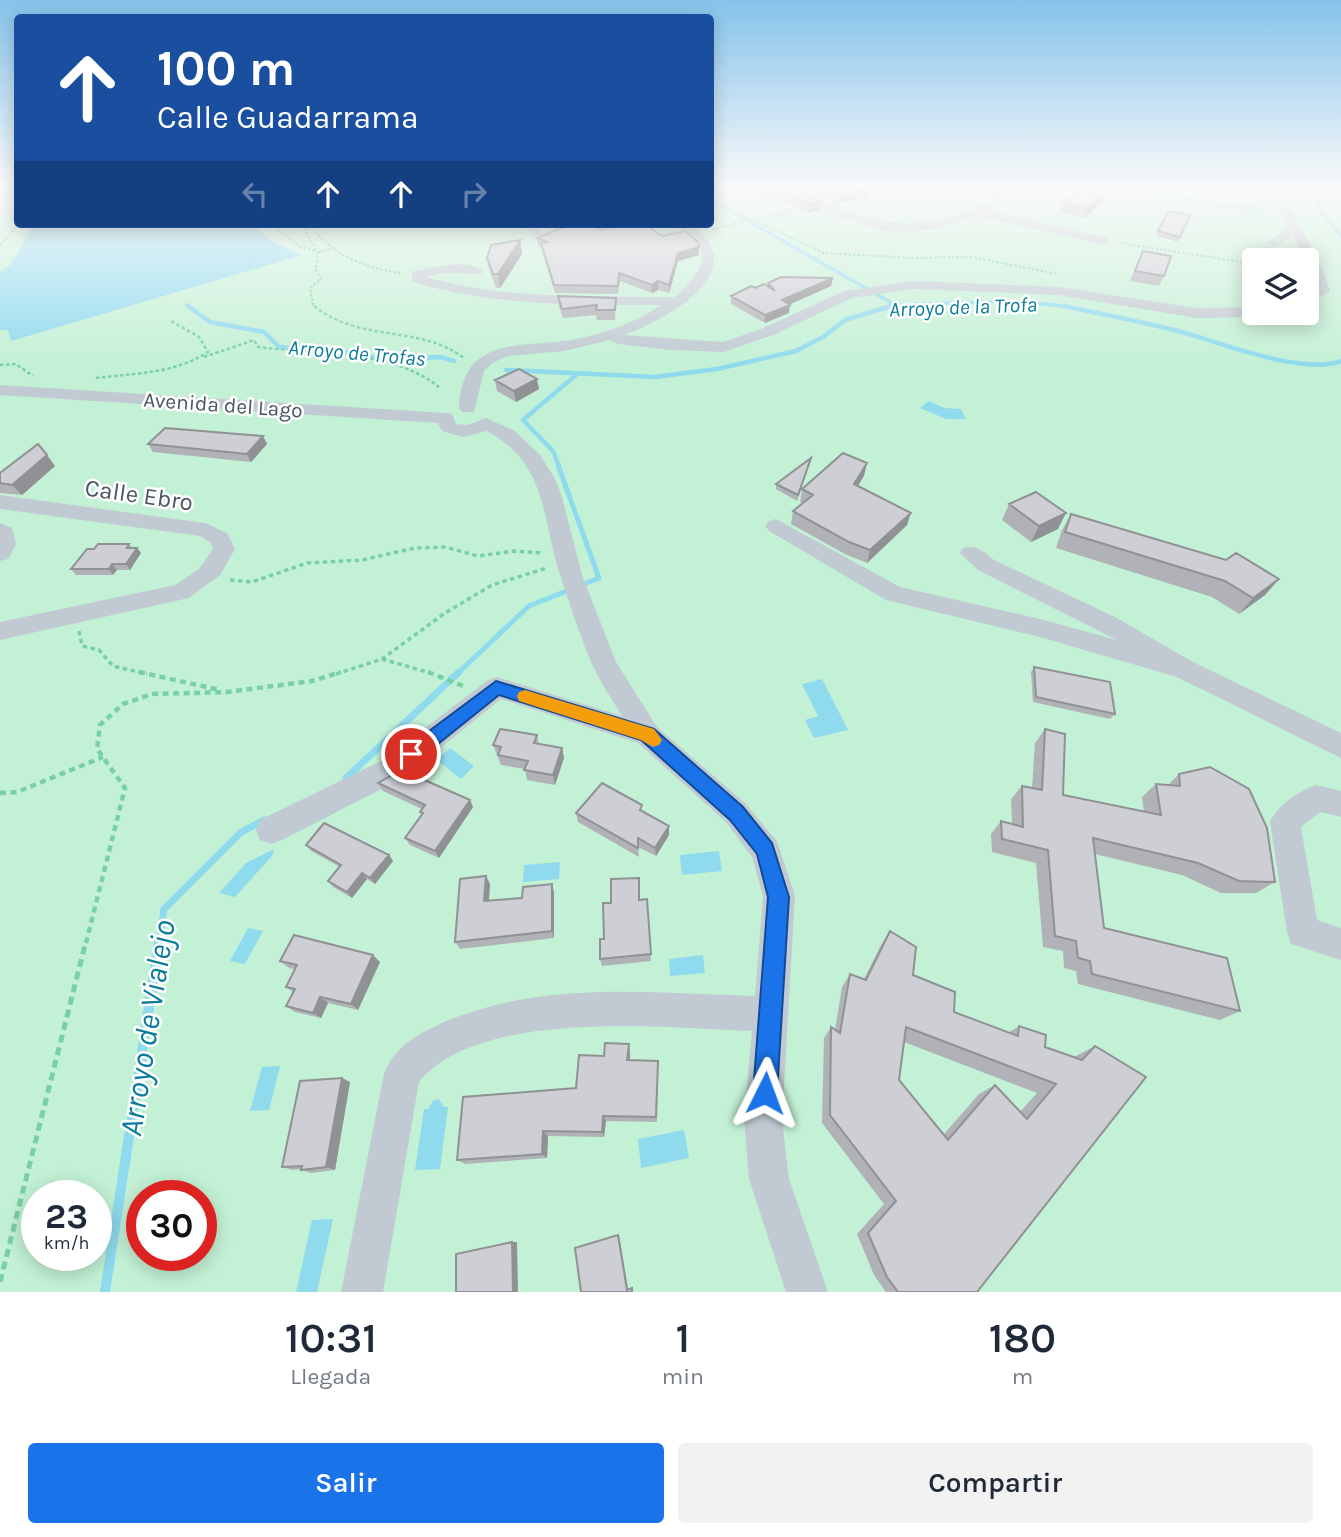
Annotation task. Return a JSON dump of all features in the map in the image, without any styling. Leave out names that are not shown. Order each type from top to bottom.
[{"type":"street","points":[[468,408],[472,380],[487,359],[509,352],[568,345],[612,335],[676,302],[699,281],[708,262],[706,245]]},
{"type":"street","points":[[476,271],[442,269],[417,275],[417,279],[452,291],[506,300],[676,302]]},
{"type":"street","points":[[1319,272],[1323,291],[1319,294]]},
{"type":"street","points":[[612,335],[671,345],[724,347],[767,332],[849,294],[913,285],[1058,291],[1197,313],[1242,312]]},
{"type":"street","name":"Avenida del Lago","points":[[0,390],[446,418]]},
{"type":"street","points":[[468,408],[487,414],[486,423],[463,432],[448,428],[446,418],[451,413],[468,408]]},
{"type":"street","points":[[486,423],[508,435],[533,459],[544,477],[552,497],[571,572],[605,665],[647,735],[736,813],[765,850],[779,897],[763,1119],[769,1179],[807,1292]]},
{"type":"street","name":"Calle Ebro","points":[[0,502],[205,530],[219,538],[224,549],[220,562],[203,578],[181,592],[0,631]]},
{"type":"street","points":[[776,526],[894,594],[1036,627],[1184,669]]},
{"type":"street","points":[[0,530],[4,533],[5,544],[0,554]]},
{"type":"street","points":[[971,553],[986,565],[1107,622],[1184,669],[1341,746]]},
{"type":"street","points":[[271,830],[393,769],[496,687],[647,735]]},
{"type":"street","points":[[1341,804],[1316,798],[1285,822],[1303,932],[1341,944]]},
{"type":"street","points":[[362,1292],[401,1074],[425,1049],[495,1022],[566,1009],[769,1014]]},
{"type":"path","points":[[296,245],[307,252],[334,248]]},
{"type":"path","points":[[312,245],[319,252],[320,260],[316,271],[321,279],[310,288],[313,305],[335,321],[386,331],[461,354],[467,361],[458,376],[460,381],[472,380]]},
{"type":"path","points":[[332,245],[364,264],[394,273],[417,275]]},
{"type":"path","points":[[808,245],[824,253],[911,258],[971,257],[1065,276]]},
{"type":"path","points":[[1132,245],[1242,262]]},
{"type":"path","points":[[171,321],[180,331],[200,337],[207,344],[208,352],[202,357]]},
{"type":"path","points":[[85,380],[135,372],[174,370],[202,357],[254,340],[258,347],[340,355],[384,363],[432,378],[439,387]]},
{"type":"path","points":[[0,365],[16,364],[37,378]]},
{"type":"path","points":[[203,578],[252,582],[307,563],[362,560],[415,548],[445,547],[478,556],[514,551],[571,572]]},
{"type":"path","points":[[0,1282],[3,1259],[125,788],[97,749],[100,725],[123,704],[152,694],[227,692],[312,681],[382,659],[445,613],[492,584],[571,572]]},
{"type":"path","points":[[72,617],[82,646],[99,650],[113,666],[227,692]]},
{"type":"path","points":[[382,659],[443,676],[486,696]]},
{"type":"path","points":[[0,793],[17,792],[103,757]]},
{"type":"green space","points":[[0,245],[1341,245],[1341,1292],[0,1292]]},
{"type":"water","points":[[22,245],[281,245],[302,255],[11,341],[8,330],[0,330],[0,272],[12,262]]},
{"type":"water","points":[[929,401],[944,408],[961,409],[966,419],[946,419],[920,408]]},
{"type":"water","points":[[822,679],[848,730],[814,738],[805,720],[818,716],[802,684]]},
{"type":"water","points":[[450,748],[474,766],[461,779],[437,760]]},
{"type":"water","points":[[274,849],[272,856],[235,897],[219,893],[246,863]]},
{"type":"water","points":[[719,851],[722,871],[682,875],[680,855]]},
{"type":"water","points":[[560,862],[559,879],[523,882],[524,865]]},
{"type":"water","points":[[248,928],[263,931],[245,964],[230,961]]},
{"type":"water","points":[[703,955],[705,973],[670,976],[669,959]]},
{"type":"water","points":[[280,1066],[269,1110],[250,1111],[262,1067]]},
{"type":"water","points":[[439,1099],[444,1107],[448,1107],[440,1169],[415,1170],[424,1109],[428,1109],[433,1101]]},
{"type":"water","points":[[684,1130],[689,1158],[641,1168],[638,1139]]},
{"type":"water","points":[[333,1219],[317,1292],[296,1292],[312,1220]]},
{"type":"building","points":[[491,245],[517,245],[498,274],[493,274],[487,258]]},
{"type":"building","points":[[542,245],[699,245],[678,253],[669,285],[658,281],[652,285],[619,273],[618,286],[554,285]]},
{"type":"building","points":[[1143,251],[1171,256],[1164,276],[1135,271]]},
{"type":"building","points":[[781,277],[833,278],[782,300],[790,305],[765,315],[731,296],[751,286],[755,288],[764,284],[775,291],[768,283]]},
{"type":"building","points":[[558,296],[616,298],[615,310],[596,310],[597,305],[562,309]]},
{"type":"building","points":[[519,369],[537,379],[514,391],[495,380]]},
{"type":"building","points":[[165,428],[263,436],[247,454],[148,444]]},
{"type":"building","points":[[38,444],[47,455],[12,485],[0,483],[0,473]]},
{"type":"building","points":[[843,453],[867,463],[854,484],[911,513],[870,550],[849,542],[793,511],[813,495],[802,489]]},
{"type":"building","points":[[811,458],[798,495],[776,484]]},
{"type":"building","points":[[1036,492],[1066,513],[1039,526],[1009,504]]},
{"type":"building","points":[[1071,514],[1226,560],[1236,553],[1279,579],[1253,598],[1225,581],[1065,532]]},
{"type":"building","points":[[98,544],[129,544],[127,548],[137,548],[126,564],[112,564],[109,569],[71,569],[87,549],[94,549]]},
{"type":"building","points":[[1034,667],[1110,682],[1115,714],[1036,697]]},
{"type":"building","points":[[500,729],[537,735],[534,743],[562,748],[553,775],[524,770],[528,761],[498,755],[501,747],[493,745]]},
{"type":"building","points":[[1045,729],[1065,734],[1063,795],[1161,815],[1156,784],[1180,786],[1179,774],[1210,767],[1249,789],[1267,828],[1275,882],[1239,881],[1198,863],[1093,838],[1104,928],[1227,958],[1240,1011],[1092,974],[1090,961],[1078,958],[1076,941],[1055,936],[1048,850],[1002,839],[1001,821],[1023,827],[1022,786],[1042,790]]},
{"type":"building","points":[[408,766],[424,773],[420,778],[470,800],[435,851],[405,838],[423,813],[420,812],[425,805],[378,783]]},
{"type":"building","points":[[602,783],[642,805],[640,810],[669,826],[655,848],[638,838],[638,848],[576,813]]},
{"type":"building","points":[[324,823],[389,855],[370,878],[362,873],[347,892],[328,881],[341,865],[306,845]]},
{"type":"building","points":[[486,876],[484,901],[522,898],[523,887],[552,884],[552,931],[455,942],[460,879]]},
{"type":"building","points":[[639,878],[639,900],[647,899],[651,954],[600,959],[600,939],[604,939],[603,903],[611,903],[611,879]]},
{"type":"building","points":[[890,931],[916,947],[913,975],[955,992],[954,1012],[1018,1036],[1019,1026],[1046,1035],[1045,1047],[1082,1060],[1095,1046],[1146,1077],[977,1292],[898,1292],[887,1277],[868,1233],[896,1201],[830,1115],[831,1027],[840,1033],[850,974],[866,980]],"holes":[[[906,1027],[1056,1084],[1027,1119],[995,1085],[948,1140],[899,1080]]]},
{"type":"building","points":[[294,935],[373,955],[351,1004],[320,997],[313,1013],[286,1006],[295,989],[286,987],[297,965],[280,961]]},
{"type":"building","points":[[605,1043],[629,1044],[627,1060],[658,1061],[656,1117],[603,1116],[602,1132],[543,1131],[542,1154],[457,1160],[463,1097],[576,1088],[579,1055],[604,1056]]},
{"type":"building","points":[[342,1078],[326,1167],[301,1170],[302,1166],[282,1167],[300,1081]]},
{"type":"building","points":[[618,1235],[627,1290],[632,1288],[632,1292],[581,1292],[575,1248]]},
{"type":"building","points":[[512,1242],[513,1292],[456,1292],[456,1254]]},
{"type":"waterway","points":[[791,245],[895,305]]},
{"type":"waterway","name":"Arroyo de la Trofa","points":[[895,305],[1008,302],[1072,308]]},
{"type":"waterway","name":"Arroyo de Trofas","points":[[187,305],[191,308]]},
{"type":"waterway","name":"Arroyo de la Trofa","points":[[886,308],[895,305]]},
{"type":"waterway","name":"Arroyo de Trofas","points":[[188,306],[210,322],[264,332],[279,347],[344,352],[390,360],[440,357],[454,361]]},
{"type":"waterway","name":"Arroyo de la Trofa","points":[[506,370],[655,377],[717,369],[796,351],[823,337],[845,320],[891,306]]},
{"type":"waterway","name":"Arroyo de la Trofa","points":[[1064,306],[1170,329],[1285,361],[1306,364],[1341,361]]},
{"type":"waterway","points":[[559,467],[553,451],[523,420],[576,375]]},
{"type":"waterway","points":[[457,674],[529,606],[599,578],[558,465]]},
{"type":"waterway","points":[[346,778],[459,672]]},
{"type":"waterway","name":"Arroyo de Vialejo","points":[[159,943],[164,909],[240,833],[264,820]]},
{"type":"waterway","name":"Arroyo de Vialejo","points":[[105,1292],[159,941]]},
{"type":"slow traffic","points":[[525,696],[647,735],[653,740]]},
{"type":"route","points":[[411,754],[496,687],[647,735],[736,813],[765,850],[779,897],[765,1093]]}]
